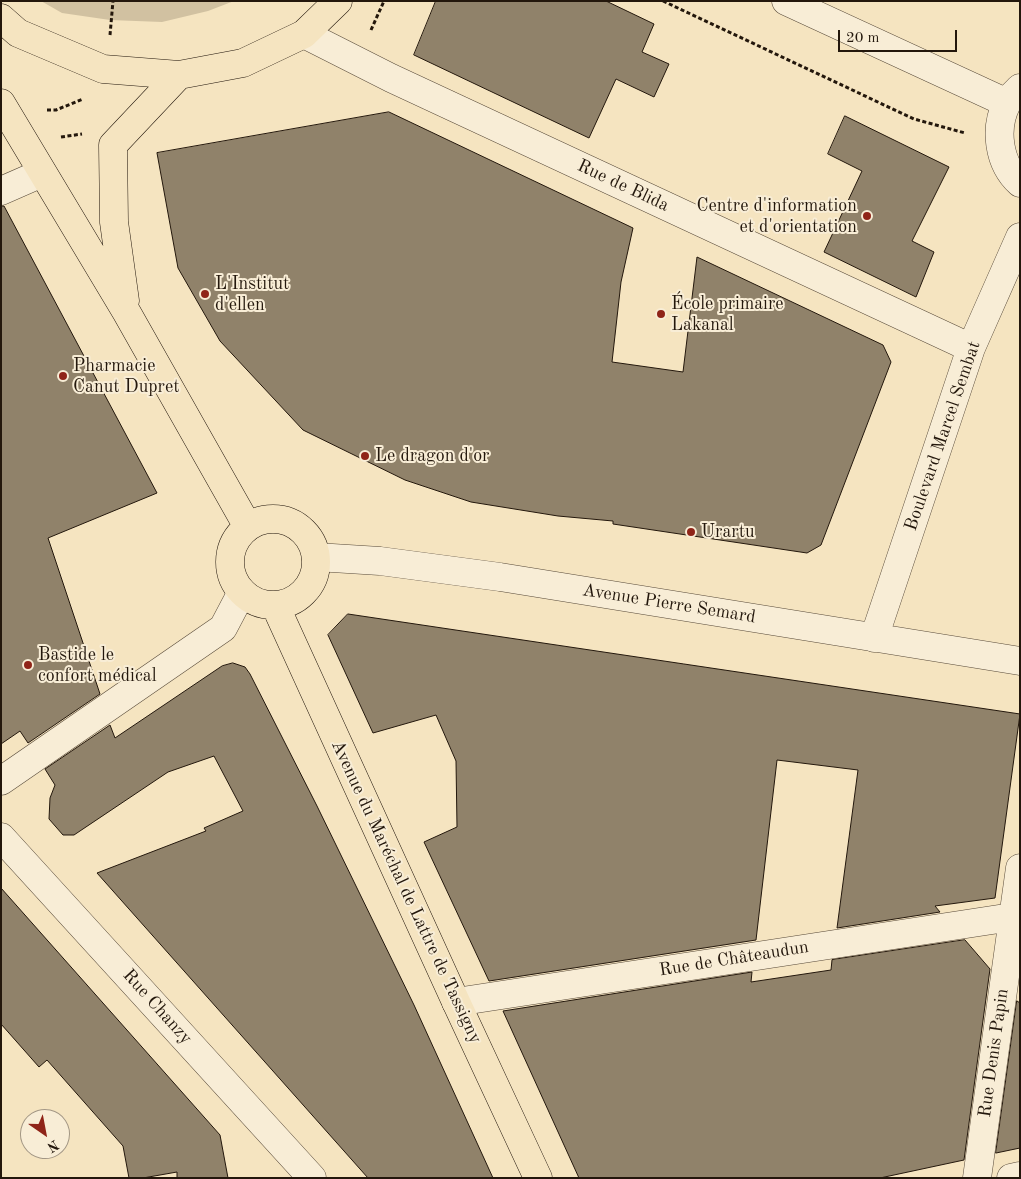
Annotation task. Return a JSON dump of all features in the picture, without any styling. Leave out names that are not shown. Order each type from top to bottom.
[{"type":"main road","points":[[1,18],[18,34],[103,69],[179,75],[243,63],[304,34],[338,1]]},
{"type":"main road","points":[[127,313],[114,222],[113,145],[179,75]]},
{"type":"main road","points":[[4,107],[42,174],[127,313],[248,527]]},
{"type":"main road","points":[[276,519],[291,523],[303,531],[312,543],[316,557],[315,571],[310,584],[301,595],[289,602],[275,605],[263,604],[252,600],[242,592],[233,580],[230,566],[231,551],[237,537],[248,527],[261,520],[276,519]]},
{"type":"main road","name":"Avenue du Maréchal de Lattre de Tassigny","points":[[275,605],[538,1178]]},
{"type":"street","points":[[786,1],[1013,95],[1000,129],[999,142],[1003,158],[1020,182]]},
{"type":"street","name":"Rue de Blida","points":[[304,34],[400,82],[971,348]]},
{"type":"street","points":[[1,191],[42,174]]},
{"type":"street","name":"Boulevard Marcel Sembat","points":[[874,638],[971,348],[1020,237]]},
{"type":"street","name":"Avenue Pierre Semard","points":[[316,557],[380,561],[500,577],[1020,661]]},
{"type":"street","points":[[1,781],[223,628],[242,592]]},
{"type":"street","name":"Rue Chanzy","points":[[1,837],[312,1178]]},
{"type":"street","name":"Rue Denis Papin","points":[[977,1178],[1020,868]]},
{"type":"street","name":"Rue de Châteaudun","points":[[456,1002],[1012,916]]},
{"type":"street","points":[[1011,1178],[1020,1176]]},
{"type":"path","points":[[110,20],[113,1]]},
{"type":"path","points":[[663,1],[914,119],[999,142]]},
{"type":"path","points":[[4,107],[56,110],[87,98]]},
{"type":"shaded area","points":[[41,1],[234,1],[208,11],[162,22],[110,20],[62,13]]},
{"type":"building","points":[[436,1],[606,1],[654,24],[642,52],[669,64],[654,97],[616,79],[589,138],[414,55]]},
{"type":"building","points":[[389,112],[633,228],[621,282],[612,362],[683,372],[697,257],[883,345],[891,362],[821,545],[807,553],[613,524],[613,521],[558,516],[471,502],[405,480],[303,430],[220,341],[178,268],[157,153]]},
{"type":"building","name":"Centre d'information et d'orientation","points":[[845,116],[949,167],[912,241],[934,252],[916,297],[824,252],[862,171],[828,154]]},
{"type":"building","points":[[1,206],[4,206],[157,493],[48,538],[100,694],[28,743],[20,731],[1,744]]},
{"type":"building","points":[[348,614],[1020,714],[995,898],[935,906],[940,912],[837,928],[858,770],[777,760],[756,940],[489,981],[424,842],[457,827],[456,761],[436,715],[373,733],[328,635]]},
{"type":"building","points":[[233,663],[245,667],[250,674],[317,806],[414,1005],[493,1178],[368,1178],[97,873],[206,831],[204,828],[243,811],[214,756],[168,772],[74,835],[63,835],[49,819],[50,798],[55,785],[45,769],[110,725],[115,738],[222,666]]},
{"type":"building","points":[[1,888],[220,1135],[228,1178],[177,1178],[177,1172],[143,1178],[129,1178],[123,1146],[47,1060],[39,1067],[1,1024]]},
{"type":"building","points":[[965,940],[990,969],[964,1160],[880,1178],[579,1178],[503,1011],[752,972],[751,982],[831,970],[832,960]]},
{"type":"building","points":[[1017,1001],[1020,1003],[1020,1148],[996,1153]]},
{"type":"place","name":"Centre d'information et d'orientation","points":[[867,216]]},
{"type":"place","name":"L'Institut d'ellen","points":[[205,294]]},
{"type":"place","name":"École primaire Lakanal","points":[[661,314]]},
{"type":"place","name":"Pharmacie Canut Dupret","points":[[63,376]]},
{"type":"place","name":"Le dragon d'or","points":[[365,456]]},
{"type":"place","name":"Urartu","points":[[691,532]]},
{"type":"place","name":"Bastide le confort médical","points":[[28,665]]}]
